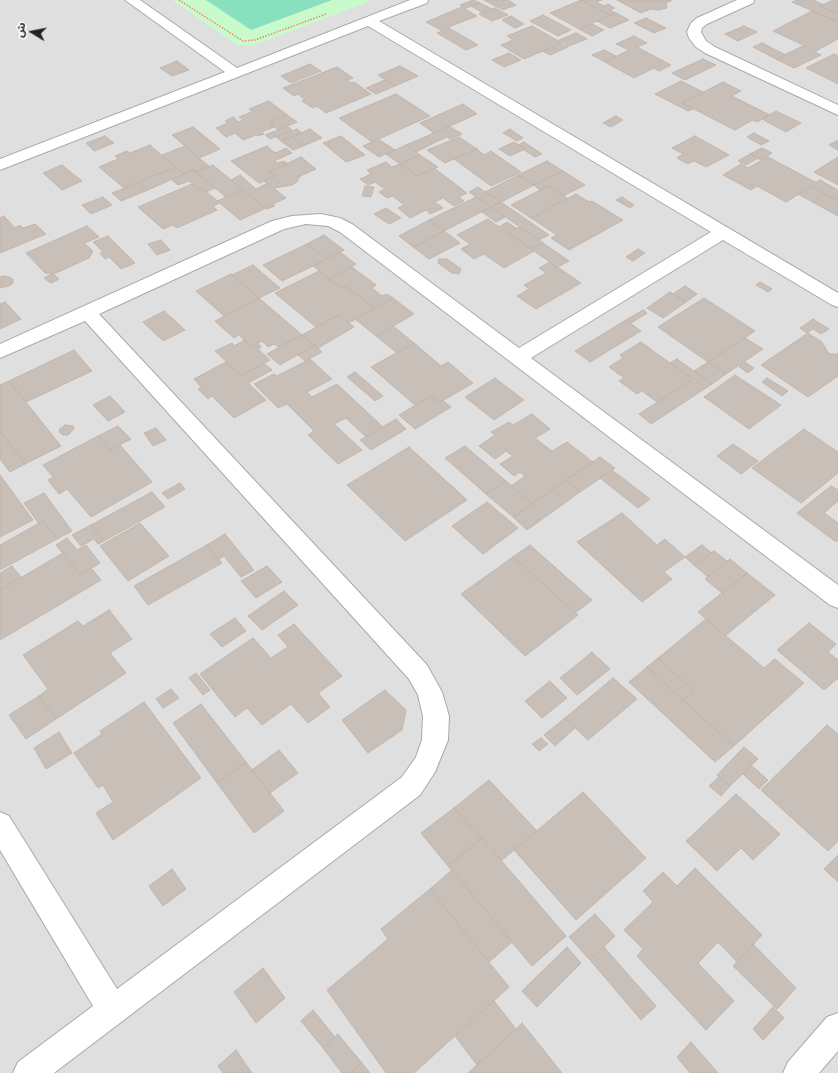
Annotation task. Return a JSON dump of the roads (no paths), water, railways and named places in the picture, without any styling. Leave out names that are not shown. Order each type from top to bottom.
[{"type":"street","points":[[131,0],[235,73]]},
{"type":"street","points":[[0,165],[422,0]]},
{"type":"street","points":[[748,0],[702,21],[696,26],[694,32],[696,38],[701,44],[710,50],[838,111]]},
{"type":"street","points":[[369,21],[838,301]]},
{"type":"street","points":[[0,352],[278,225],[306,219],[321,219],[334,222],[346,228],[838,598]]},
{"type":"street","points":[[518,357],[723,232]]},
{"type":"street","points":[[29,1073],[112,1009],[411,786],[426,764],[434,740],[436,716],[430,692],[418,672],[87,312]]},
{"type":"street","points":[[0,825],[112,1009]]},
{"type":"street","points":[[799,1073],[838,1028]]}]
